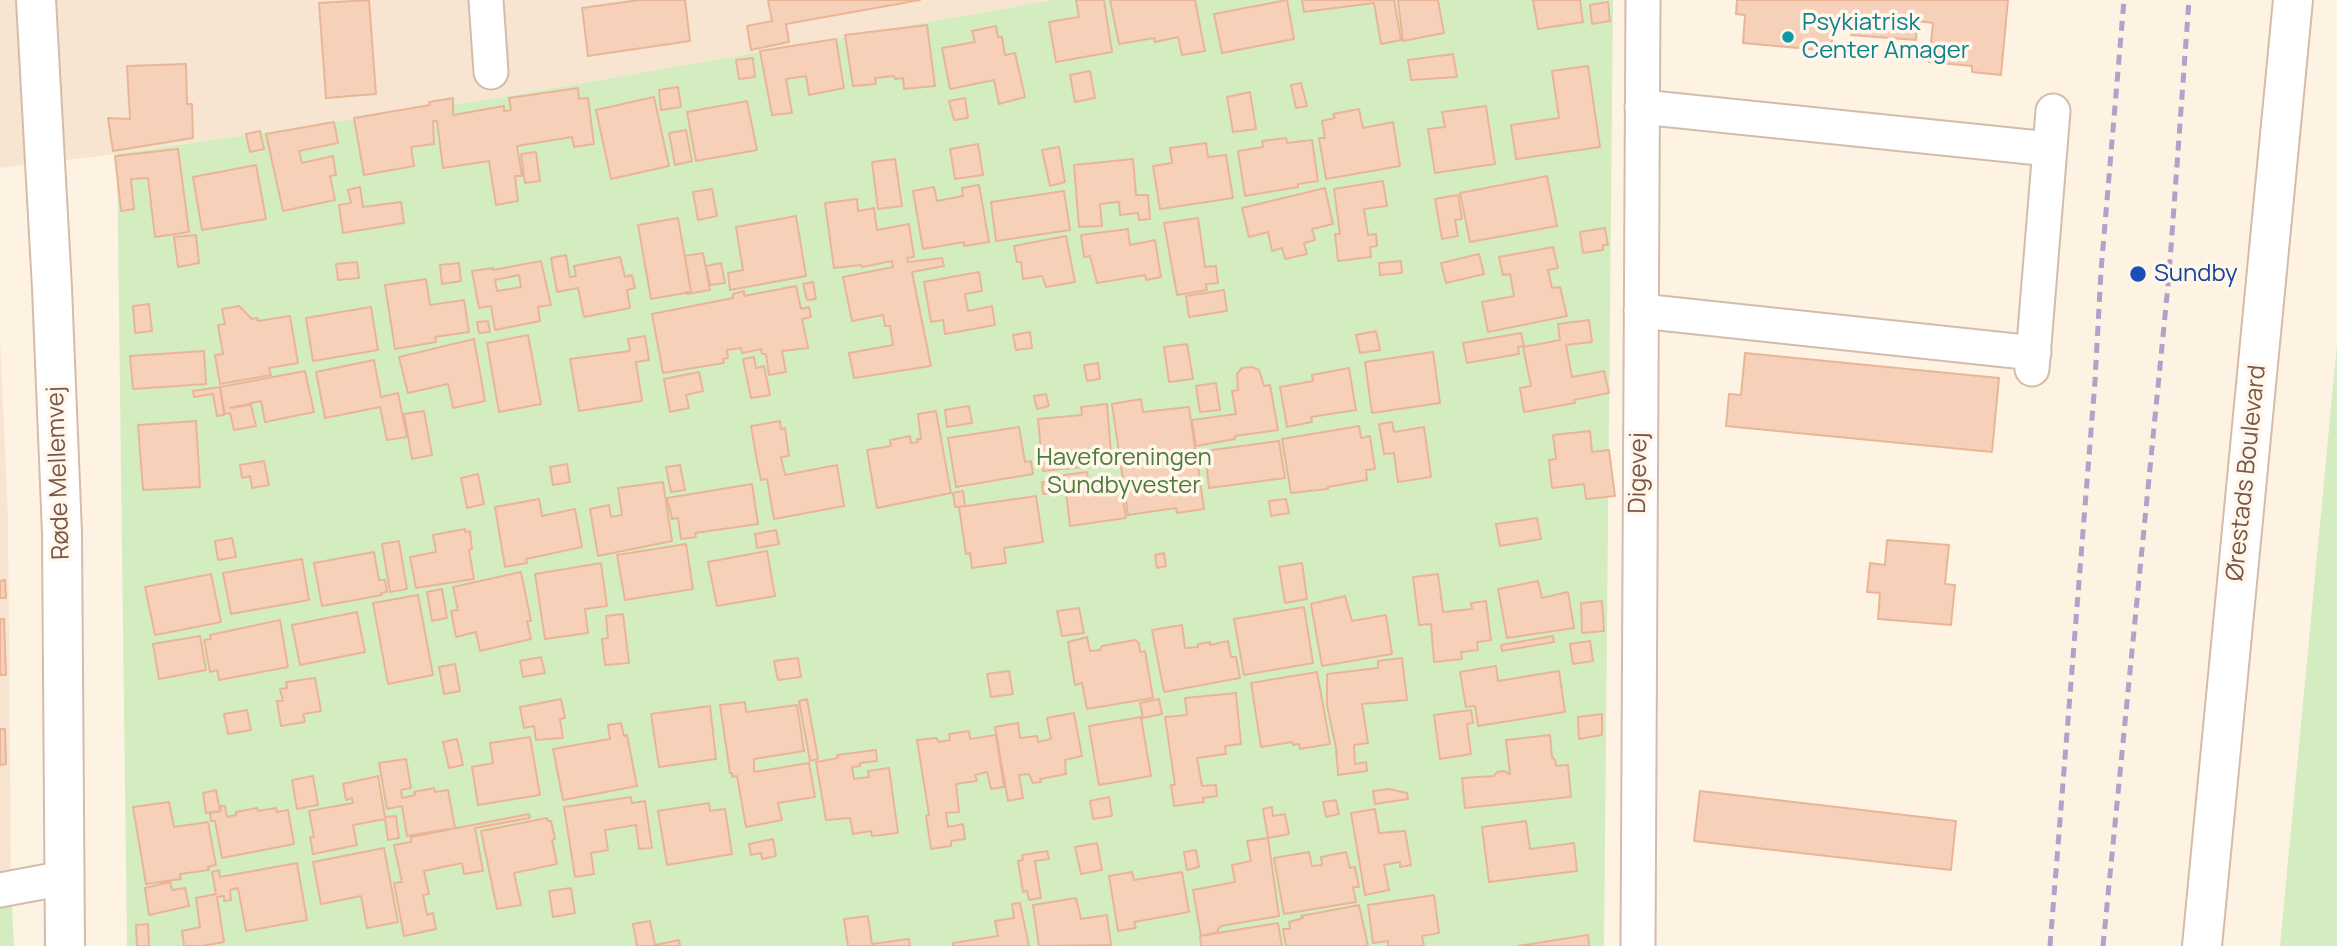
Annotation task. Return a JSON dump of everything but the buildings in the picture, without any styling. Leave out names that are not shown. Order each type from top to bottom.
[{"type":"street","name":"Røde Mellemvej","points":[[36,0],[62,533],[65,946]]},
{"type":"street","points":[[486,0],[491,72]]},
{"type":"street","name":"Digevej","points":[[1638,946],[1643,0]]},
{"type":"street","name":"Ørestads Boulevard","points":[[2202,946],[2293,0]]},
{"type":"street","points":[[1642,107],[2049,149]]},
{"type":"street","points":[[1641,312],[2033,361],[2053,111]]},
{"type":"street","points":[[0,890],[64,878]]},
{"type":"shaded area","points":[[0,0],[1053,0],[498,98],[117,154],[0,168]]},
{"type":"shaded area","points":[[0,337],[8,516],[11,870],[0,872]]},
{"type":"green space","name":"Haveforeningen Sundbyvester","points":[[1053,0],[1613,0],[1604,946],[127,946],[117,154],[498,98]]},
{"type":"green space","points":[[2337,344],[2337,946],[2280,946]]},
{"type":"green space","points":[[12,904],[14,946],[0,946],[0,907]]},
{"type":"railway","points":[[2050,946],[2124,0]]},
{"type":"railway","points":[[2103,946],[2169,275],[2189,0]]},
{"type":"place","name":"Psykiatrisk Center Amager","points":[[1788,37]]},
{"type":"place","name":"Sundby","points":[[2138,274]]}]
